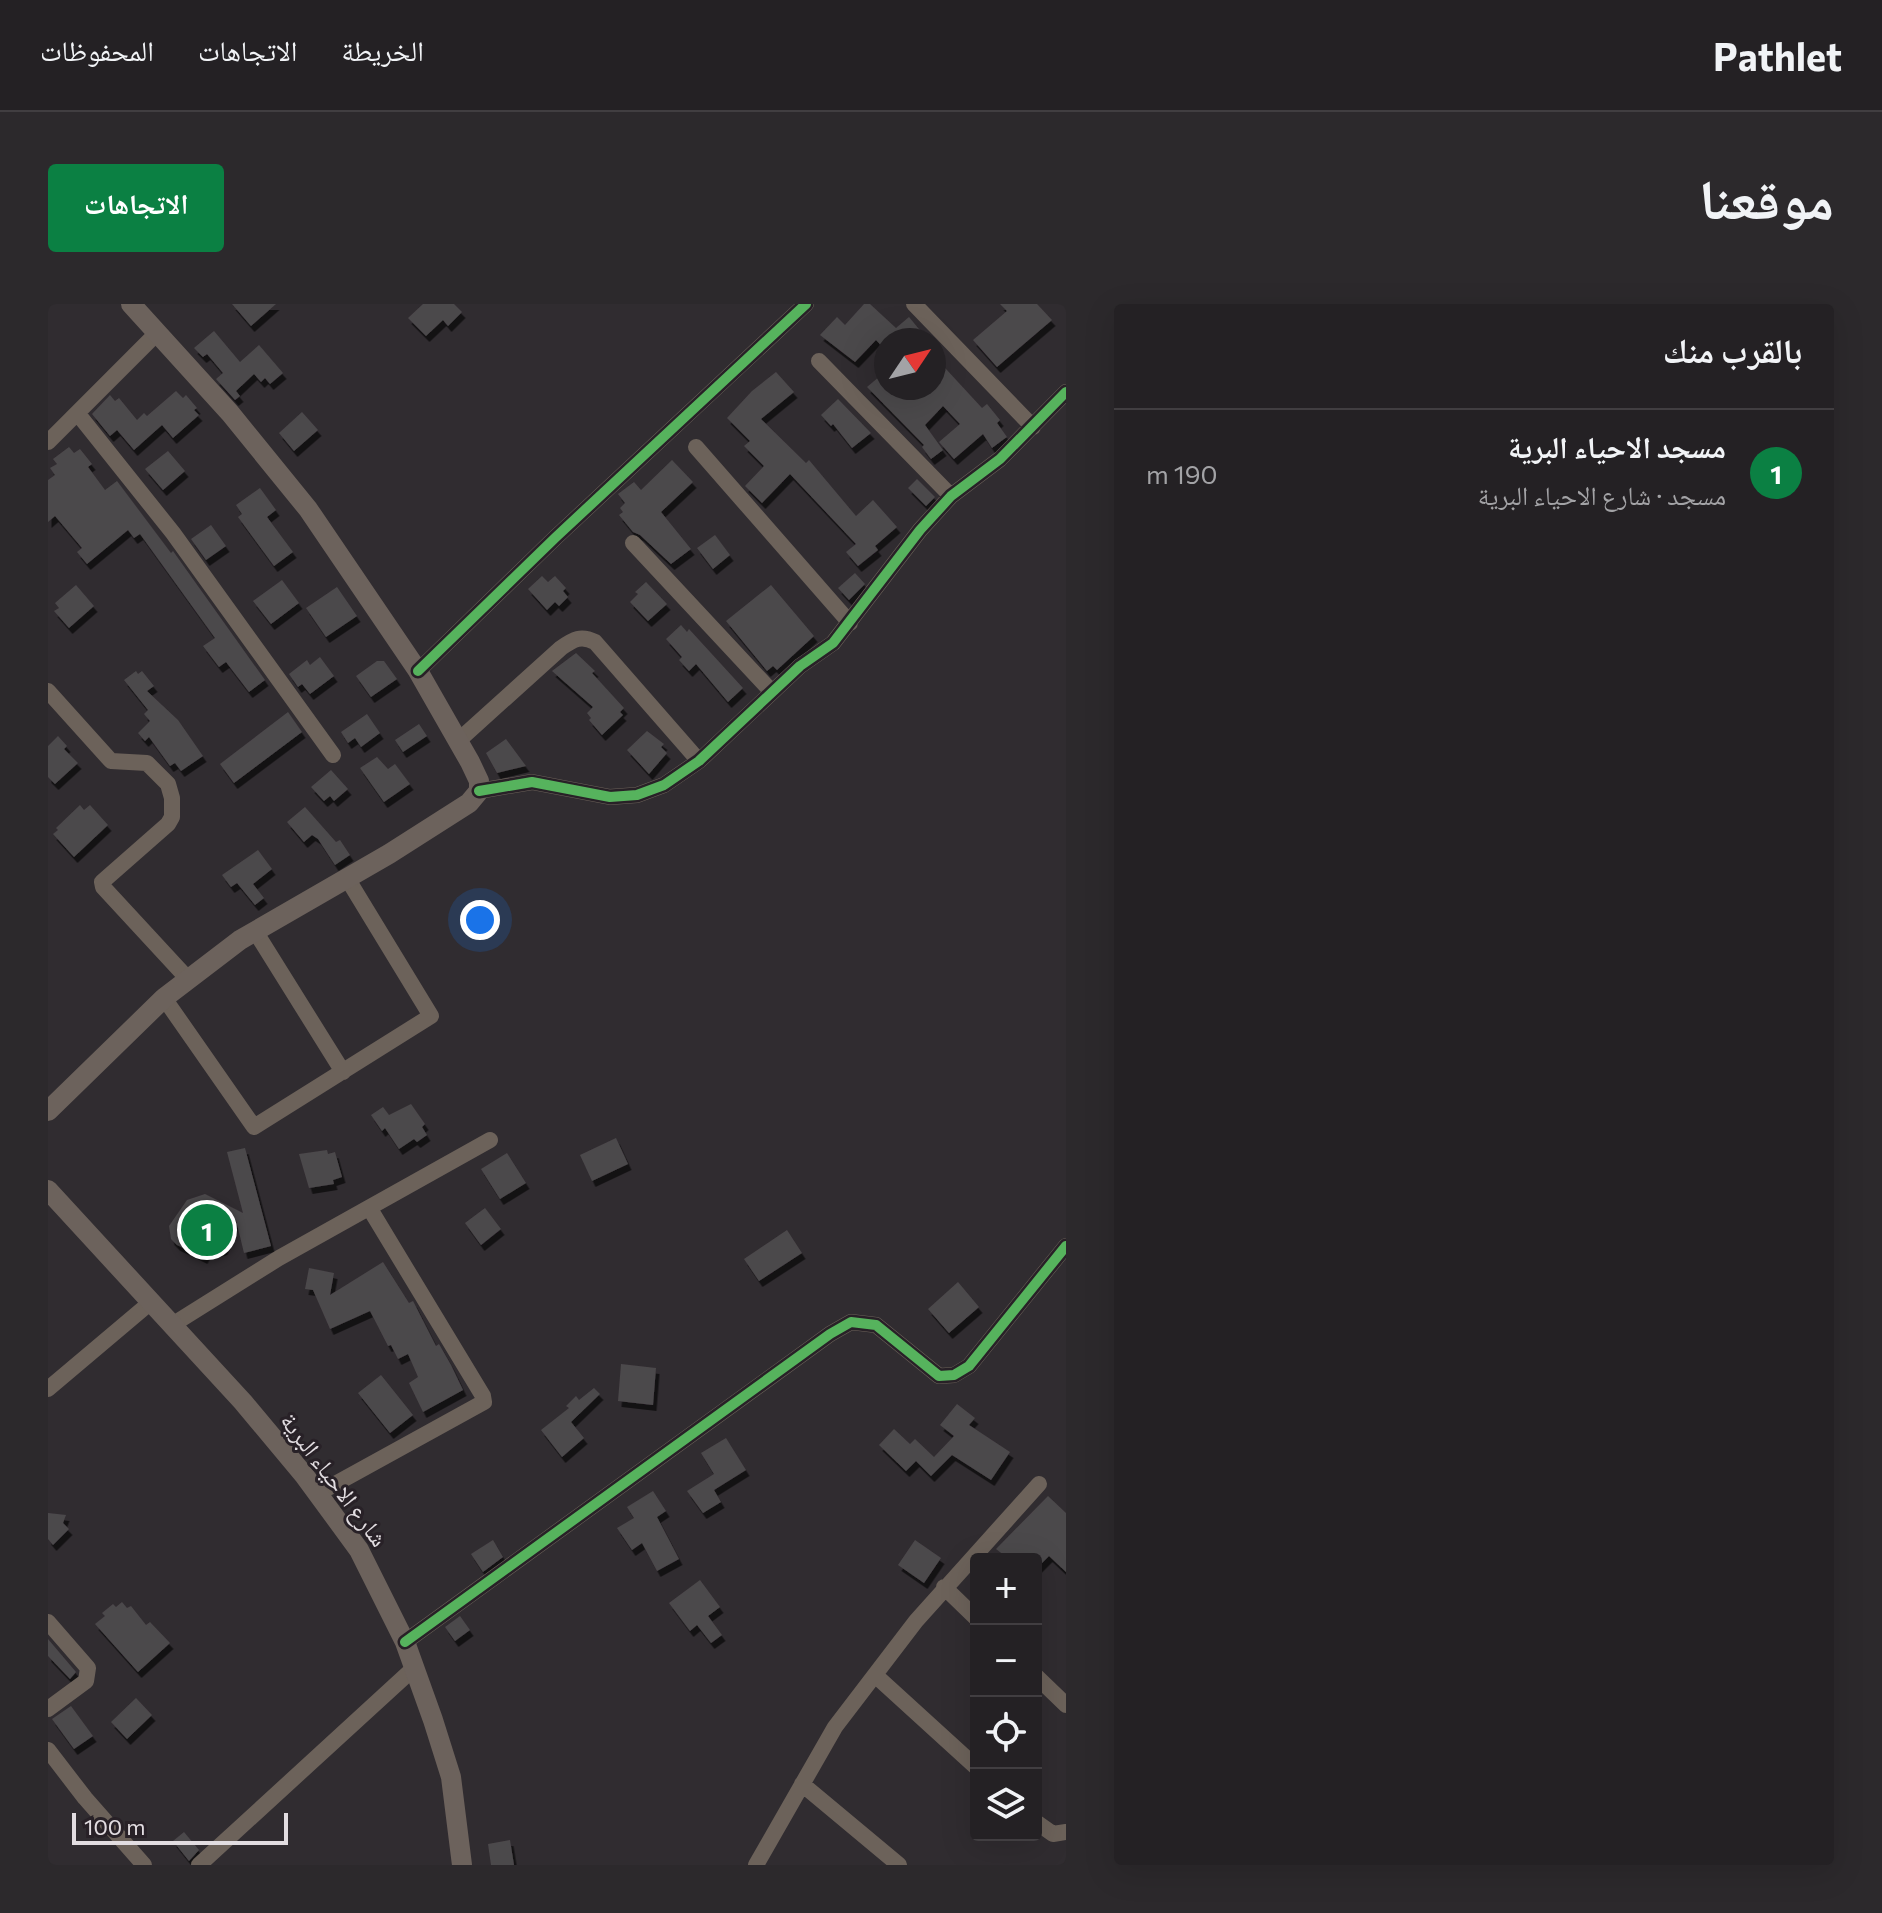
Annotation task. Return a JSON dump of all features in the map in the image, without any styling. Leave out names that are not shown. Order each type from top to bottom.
[{"type":"main road","points":[[48,1111],[164,998],[188,979],[255,931],[469,803],[479,791],[479,781],[418,671],[308,509],[230,413],[130,304]]},
{"type":"main road","name":"شارع الاحياء البرية","points":[[48,1190],[243,1402],[359,1550],[405,1642],[451,1777],[462,1865]]},
{"type":"street","points":[[418,671],[556,537],[806,304]]},
{"type":"street","points":[[914,304],[1033,427]]},
{"type":"street","points":[[48,442],[132,354],[157,333]]},
{"type":"street","points":[[819,361],[951,496]]},
{"type":"street","points":[[479,791],[532,782],[610,797],[637,795],[664,785],[699,761],[800,666],[833,643],[920,530],[951,496],[1000,459],[1066,392]]},
{"type":"street","points":[[78,414],[173,533],[333,755]]},
{"type":"street","points":[[696,447],[850,623]]},
{"type":"street","points":[[633,543],[772,692]]},
{"type":"street","points":[[458,741],[561,648],[574,639],[586,638],[595,642],[699,761]]},
{"type":"street","points":[[48,691],[111,761],[147,763],[168,784],[173,809],[168,824],[102,882],[103,887],[188,979]]},
{"type":"street","points":[[164,998],[254,1127],[431,1016],[347,878]]},
{"type":"street","points":[[255,931],[343,1072]]},
{"type":"street","points":[[172,1325],[279,1258],[490,1140]]},
{"type":"street","points":[[317,1494],[484,1402],[438,1319],[370,1209]]},
{"type":"street","points":[[405,1642],[830,1334],[851,1322],[876,1325],[939,1376],[954,1375],[969,1366],[1066,1246]]},
{"type":"street","points":[[48,1389],[151,1302]]},
{"type":"street","points":[[756,1865],[835,1727],[944,1587],[1039,1484]]},
{"type":"street","points":[[944,1587],[970,1612]]},
{"type":"street","points":[[48,1622],[88,1668],[88,1674],[86,1681],[48,1709]]},
{"type":"street","points":[[199,1865],[414,1668]]},
{"type":"street","points":[[875,1675],[970,1762]]},
{"type":"street","points":[[1042,1682],[1066,1705]]},
{"type":"street","points":[[48,1750],[144,1865]]},
{"type":"street","points":[[802,1784],[899,1865]]},
{"type":"street","points":[[1042,1826],[1053,1834],[1066,1832]]},
{"type":"building","points":[[232,304],[276,304],[251,326]]},
{"type":"building","points":[[423,304],[454,304],[462,312],[448,326],[443,320],[426,336],[408,318]]},
{"type":"building","points":[[864,304],[870,304],[896,328],[874,328],[874,342],[855,362],[820,335],[837,317],[845,325]]},
{"type":"building","points":[[1000,304],[1037,304],[1052,320],[997,367],[973,340],[1007,311]]},
{"type":"building","points":[[909,317],[918,328],[896,328]]},
{"type":"building","points":[[214,331],[240,362],[259,345],[283,373],[270,384],[265,378],[261,382],[254,374],[236,391],[240,396],[235,400],[216,379],[223,373],[207,354],[203,357],[194,348]]},
{"type":"building","points":[[946,369],[982,408],[987,404],[1000,420],[997,423],[1007,437],[992,448],[983,434],[954,459],[939,442],[960,424],[943,406],[925,425],[943,450],[931,459],[922,447],[924,445],[880,400],[946,400]]},
{"type":"building","points":[[776,372],[794,392],[761,419],[806,463],[809,460],[856,516],[873,500],[897,527],[875,546],[878,550],[858,566],[846,552],[856,544],[790,474],[762,503],[745,486],[764,466],[744,446],[750,441],[727,418],[752,391]]},
{"type":"building","points":[[874,381],[874,394],[867,387]]},
{"type":"building","points":[[176,391],[183,398],[186,395],[199,415],[173,438],[162,425],[134,450],[117,430],[110,436],[92,414],[110,395],[115,401],[119,398],[137,420],[144,413],[147,416]]},
{"type":"building","points":[[838,399],[871,433],[852,448],[833,424],[831,426],[821,415]]},
{"type":"building","points":[[302,412],[318,430],[294,451],[279,433]]},
{"type":"building","points":[[69,447],[74,453],[80,449],[92,464],[88,467],[105,490],[117,481],[171,553],[173,551],[265,680],[249,692],[226,662],[219,667],[203,646],[215,638],[140,534],[134,538],[128,530],[87,564],[77,552],[82,548],[55,516],[48,522],[48,480],[55,475],[50,468],[57,464],[53,459]]},
{"type":"building","points":[[168,451],[185,471],[163,490],[145,469]]},
{"type":"building","points":[[672,460],[693,482],[661,512],[691,549],[671,564],[633,532],[619,515],[625,503],[618,494],[634,482],[641,490]]},
{"type":"building","points":[[917,479],[935,497],[926,506],[908,488]]},
{"type":"building","points":[[260,488],[276,510],[267,517],[293,552],[274,566],[238,517],[242,514],[236,505]]},
{"type":"building","points":[[211,525],[226,546],[206,560],[191,539]]},
{"type":"building","points":[[715,535],[730,555],[713,569],[697,548]]},
{"type":"building","points":[[855,573],[865,584],[849,600],[838,588]]},
{"type":"building","points":[[542,576],[548,582],[555,576],[566,588],[563,591],[568,597],[559,606],[555,602],[547,610],[528,589]]},
{"type":"building","points":[[282,580],[299,603],[271,624],[253,601]]},
{"type":"building","points":[[646,582],[667,604],[648,621],[630,602]]},
{"type":"building","points":[[76,585],[94,606],[69,628],[54,611],[59,608],[55,603]]},
{"type":"building","points":[[771,585],[814,636],[777,670],[773,666],[767,671],[726,621]]},
{"type":"building","points":[[337,587],[357,616],[326,637],[306,608]]},
{"type":"building","points":[[681,625],[687,632],[689,629],[743,688],[728,702],[696,664],[689,671],[679,660],[682,657],[666,639]]},
{"type":"building","points":[[576,653],[595,671],[592,673],[624,708],[620,712],[623,715],[602,735],[589,720],[591,718],[587,713],[593,707],[552,671]]},
{"type":"building","points":[[320,657],[334,676],[310,694],[302,684],[298,687],[289,674],[307,660],[310,665]]},
{"type":"building","points":[[377,661],[384,661],[397,679],[371,697],[356,676]]},
{"type":"building","points":[[136,671],[138,674],[142,671],[154,686],[147,691],[178,720],[203,756],[181,771],[175,763],[170,766],[149,737],[145,741],[138,733],[150,721],[144,714],[148,710],[124,680]]},
{"type":"building","points":[[288,712],[302,732],[234,783],[220,764]]},
{"type":"building","points":[[367,714],[380,733],[361,747],[355,738],[348,743],[341,732]]},
{"type":"building","points":[[419,724],[427,736],[403,752],[395,740]]},
{"type":"building","points":[[647,731],[664,744],[661,747],[667,753],[649,774],[627,750]]},
{"type":"building","points":[[58,736],[67,746],[64,749],[78,763],[55,784],[48,777],[48,746]]},
{"type":"building","points":[[506,739],[526,766],[497,773],[486,753]]},
{"type":"building","points":[[377,757],[388,769],[395,764],[410,784],[384,802],[360,768]]},
{"type":"building","points":[[331,770],[348,789],[334,801],[330,796],[324,801],[311,787]]},
{"type":"building","points":[[80,805],[84,810],[90,805],[108,825],[74,857],[53,834]]},
{"type":"building","points":[[305,807],[336,842],[340,840],[350,855],[335,865],[318,839],[312,835],[304,842],[287,822]]},
{"type":"building","points":[[258,850],[272,869],[253,884],[264,898],[255,905],[237,883],[231,887],[222,875]]},
{"type":"building","points":[[411,1104],[425,1124],[422,1127],[427,1135],[399,1149],[385,1128],[382,1131],[371,1115],[383,1107],[389,1115]]},
{"type":"building","points":[[616,1138],[628,1164],[592,1181],[580,1155]]},
{"type":"building","points":[[245,1148],[271,1246],[244,1253],[236,1220],[224,1249],[206,1254],[204,1258],[177,1245],[171,1239],[169,1226],[187,1200],[205,1194],[243,1213],[227,1152]]},
{"type":"building","points":[[327,1150],[328,1154],[335,1152],[342,1177],[333,1180],[334,1184],[309,1188],[299,1154]]},
{"type":"building","points":[[507,1153],[526,1183],[500,1199],[481,1169]]},
{"type":"building","points":[[485,1208],[501,1229],[481,1245],[465,1223]]},
{"type":"building","points":[[787,1230],[802,1253],[759,1281],[744,1259]]},
{"type":"building","points":[[383,1262],[409,1303],[413,1301],[463,1390],[423,1412],[409,1383],[418,1377],[408,1354],[398,1359],[370,1311],[330,1329],[313,1290],[305,1289],[309,1268],[334,1273],[330,1295]]},
{"type":"building","points":[[958,1282],[979,1307],[949,1333],[928,1309]]},
{"type":"building","points":[[621,1364],[656,1368],[653,1405],[618,1401]]},
{"type":"building","points":[[381,1375],[413,1415],[390,1433],[358,1393]]},
{"type":"building","points":[[594,1388],[600,1394],[571,1422],[584,1438],[562,1457],[541,1430],[569,1408],[566,1406],[576,1396],[579,1400]]},
{"type":"building","points":[[957,1404],[975,1418],[969,1425],[1010,1452],[991,1480],[952,1455],[931,1476],[916,1461],[906,1471],[879,1445],[894,1429],[910,1444],[915,1439],[934,1457],[954,1436],[940,1425]]},
{"type":"building","points":[[726,1438],[746,1470],[714,1490],[721,1502],[703,1513],[687,1491],[714,1474],[701,1453]]},
{"type":"building","points":[[653,1491],[666,1511],[657,1517],[679,1559],[657,1571],[642,1543],[632,1550],[617,1528],[634,1518],[627,1507]]},
{"type":"building","points":[[1048,1496],[1066,1513],[1066,1572],[1049,1556],[1042,1563],[1042,1553],[1001,1553],[996,1549]]},
{"type":"building","points":[[48,1513],[66,1515],[63,1523],[69,1529],[53,1545],[48,1539]]},
{"type":"building","points":[[493,1540],[503,1557],[483,1572],[471,1554]]},
{"type":"building","points":[[915,1540],[941,1558],[924,1583],[898,1565]]},
{"type":"building","points":[[700,1580],[720,1607],[708,1616],[722,1635],[711,1643],[697,1625],[690,1631],[669,1603]]},
{"type":"building","points":[[122,1602],[127,1608],[131,1606],[146,1625],[150,1622],[170,1643],[138,1672],[95,1624],[113,1604],[116,1607]]},
{"type":"building","points":[[460,1616],[470,1630],[455,1641],[445,1627]]},
{"type":"building","points":[[48,1639],[76,1672],[70,1679],[48,1656]]},
{"type":"building","points":[[136,1698],[152,1715],[127,1739],[111,1722]]},
{"type":"building","points":[[71,1706],[93,1736],[74,1749],[52,1719]]},
{"type":"building","points":[[184,1832],[199,1850],[189,1861],[173,1841]]},
{"type":"building","points":[[510,1840],[514,1865],[491,1865],[488,1844]]},
{"type":"cycle path","points":[[418,671],[556,537],[806,304]]},
{"type":"cycle path","points":[[479,791],[532,782],[610,797],[637,795],[664,785],[699,761],[800,666],[833,643],[920,530],[951,496],[1000,459],[1066,392]]},
{"type":"cycle path","points":[[405,1642],[830,1334],[851,1322],[876,1325],[939,1376],[954,1375],[969,1366],[1066,1246]]},
{"type":"place","name":"مسجد الاحياء البرية","points":[[207,1230]]}]
